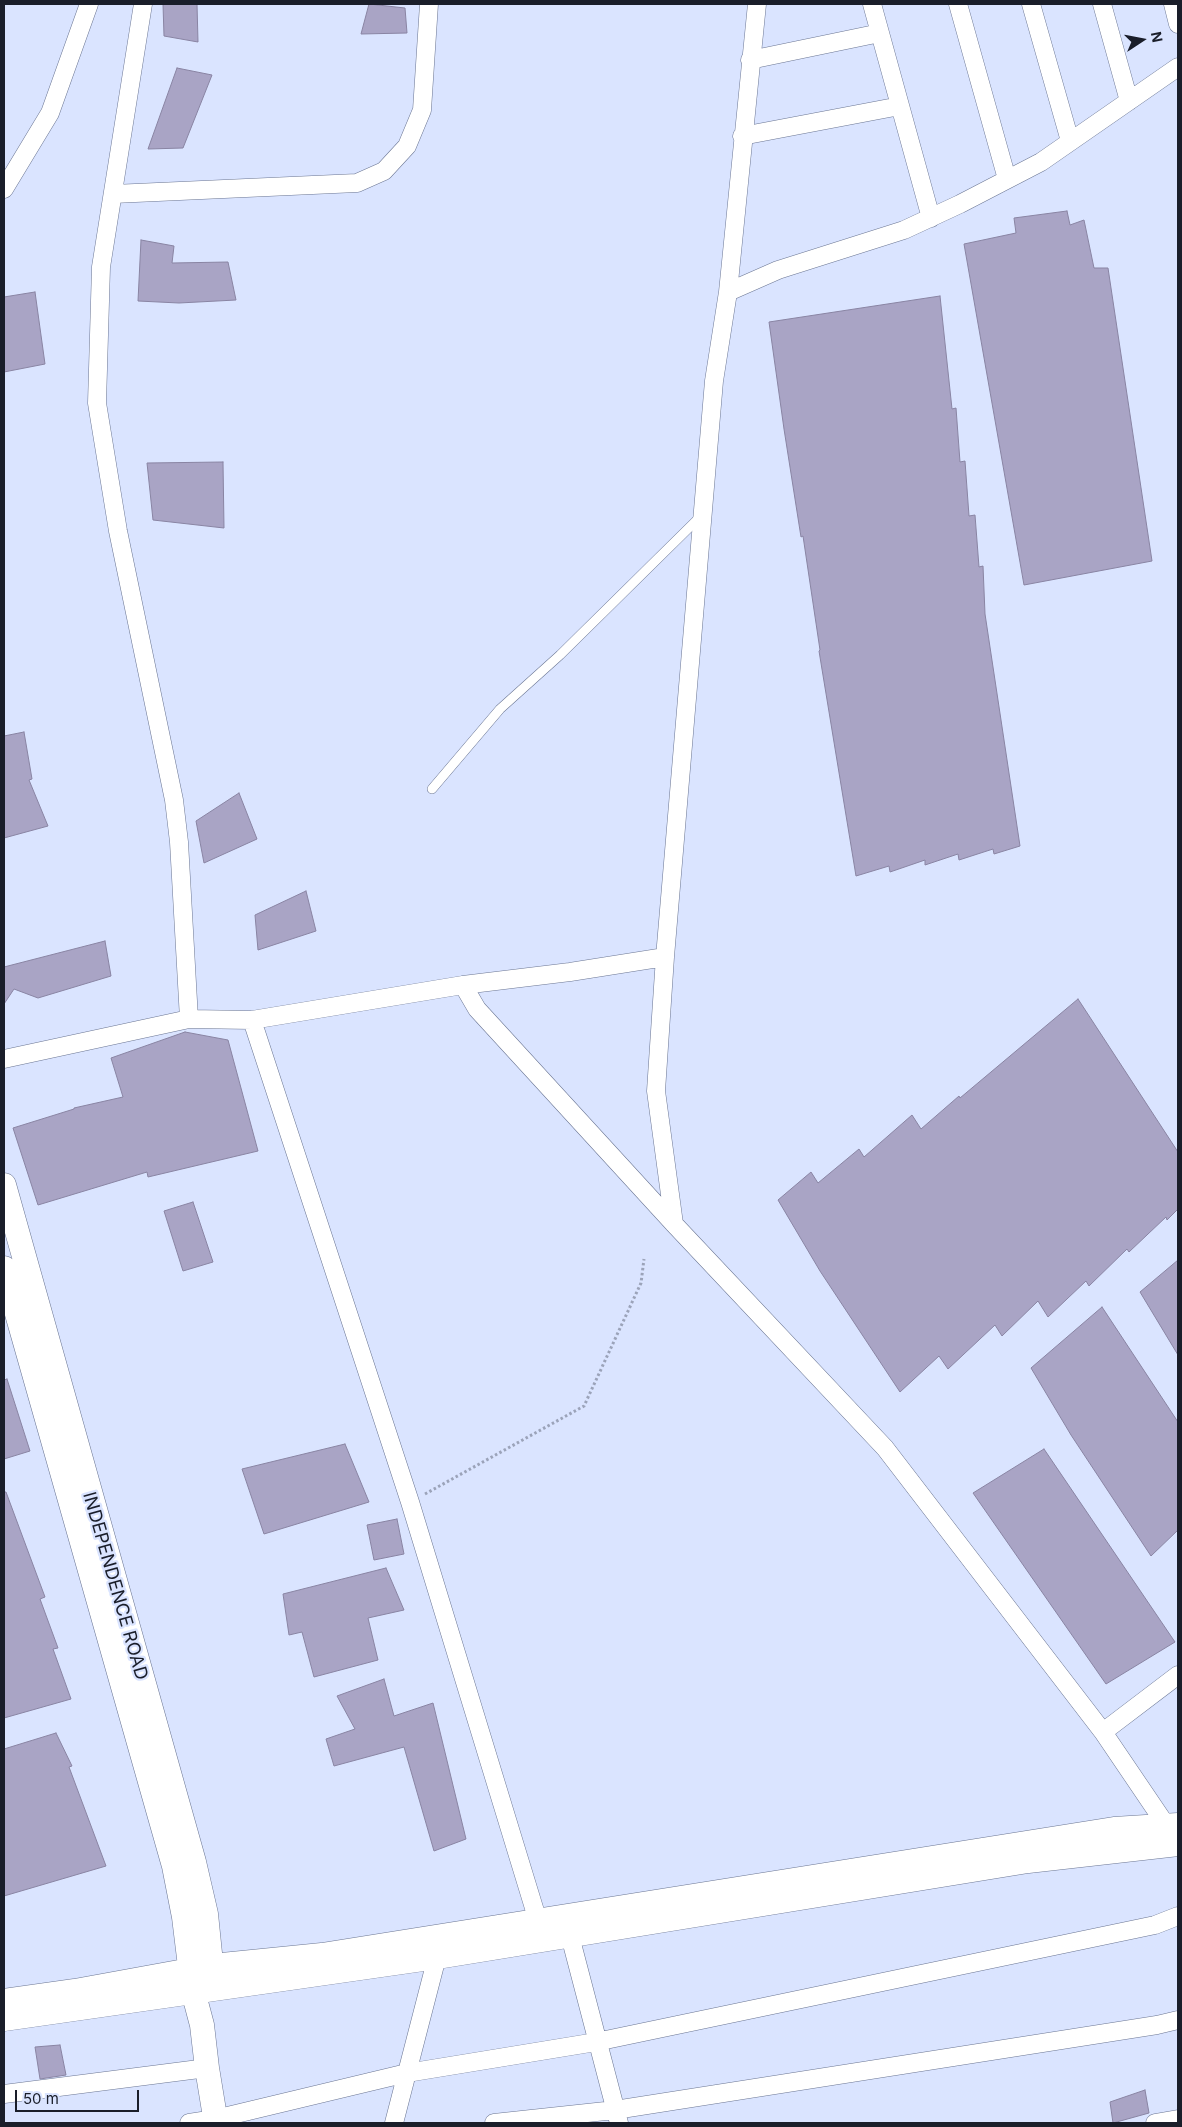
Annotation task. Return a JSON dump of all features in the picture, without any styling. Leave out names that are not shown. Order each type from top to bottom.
[{"type":"main road","name":"INDEPENDENCE ROAD","points":[[4,1185],[194,1862],[206,1914],[202,1979]]},
{"type":"main road","name":"INDEPENDENCE ROAD","points":[[4,1268],[174,1866],[184,1917],[202,1979]]},
{"type":"main road","points":[[4,2001],[75,1991],[436,1957],[570,1936],[1114,1829],[1175,1832]]},
{"type":"main road","points":[[4,2019],[322,1955],[538,1921],[823,1885]]},
{"type":"main road","points":[[202,1979],[202,2025],[216,2121]]},
{"type":"street","points":[[4,189],[50,114],[90,4]]},
{"type":"street","points":[[143,4],[101,267],[97,403],[118,532],[174,800],[179,842],[189,1019]]},
{"type":"street","points":[[113,194],[356,183],[384,171],[406,146],[422,110],[429,4]]},
{"type":"street","points":[[674,1224],[656,1092],[665,957],[714,380],[728,292],[742,136],[757,4]]},
{"type":"street","points":[[872,4],[931,218]]},
{"type":"street","points":[[958,4],[1007,179]]},
{"type":"street","points":[[1031,4],[1070,141]]},
{"type":"street","points":[[1102,4],[1130,101]]},
{"type":"street","points":[[1173,4],[1178,24]]},
{"type":"street","points":[[750,60],[880,33]]},
{"type":"street","points":[[728,292],[778,270],[896,233],[931,218],[1042,162],[1178,67]]},
{"type":"street","points":[[742,136],[900,106]]},
{"type":"street","points":[[4,1059],[189,1019],[252,1020],[463,985],[570,972],[665,957]]},
{"type":"street","points":[[463,985],[477,1009],[674,1224],[886,1448],[1102,1732],[1175,1832]]},
{"type":"street","points":[[252,1020],[410,1502],[538,1921]]},
{"type":"street","points":[[1102,1732],[1178,1675]]},
{"type":"street","points":[[189,2123],[216,2121],[407,2073],[596,2042],[1156,1925],[1178,1916]]},
{"type":"street","points":[[570,1936],[617,2117]]},
{"type":"street","points":[[394,2123],[436,1957]]},
{"type":"street","points":[[494,2123],[617,2117],[1178,2020]]},
{"type":"street","points":[[4,2094],[207,2068]]},
{"type":"street","points":[[1155,2123],[1178,2119]]},
{"type":"lane","points":[[432,789],[500,709],[560,655],[703,514]]},
{"type":"path","points":[[410,1502],[584,1406],[641,1283],[644,1259]]},
{"type":"building","points":[[163,4],[197,4],[198,42],[164,36]]},
{"type":"building","points":[[369,4],[405,8],[407,33],[361,34]]},
{"type":"building","points":[[177,68],[212,75],[183,148],[148,149]]},
{"type":"building","points":[[1067,211],[1070,225],[1084,220],[1094,268],[1108,268],[1152,561],[1024,585],[964,244],[1016,233],[1014,218]]},
{"type":"building","points":[[141,240],[174,246],[172,263],[228,262],[236,300],[179,303],[138,301]]},
{"type":"building","points":[[35,292],[45,364],[4,372],[4,297]]},
{"type":"building","points":[[940,296],[952,409],[956,408],[960,462],[965,461],[969,516],[975,515],[979,567],[983,566],[985,614],[1020,846],[994,854],[993,849],[959,860],[958,854],[925,865],[925,860],[890,872],[889,866],[856,876],[819,651],[803,536],[801,537],[784,429],[769,322]]},
{"type":"building","points":[[223,462],[224,528],[153,520],[147,463]]},
{"type":"building","points":[[24,732],[32,779],[29,780],[48,826],[4,838],[4,736]]},
{"type":"building","points":[[239,793],[257,839],[204,863],[196,821]]},
{"type":"building","points":[[306,891],[316,931],[258,950],[255,915]]},
{"type":"building","points":[[105,941],[111,976],[38,998],[14,989],[4,1004],[4,967]]},
{"type":"building","points":[[1078,999],[1178,1152],[1178,1209],[1167,1220],[1166,1217],[1129,1252],[1127,1249],[1089,1286],[1086,1281],[1048,1317],[1038,1301],[1002,1336],[995,1325],[948,1369],[939,1356],[900,1392],[820,1271],[778,1200],[811,1172],[818,1183],[859,1149],[864,1157],[912,1115],[921,1129]]},
{"type":"building","points":[[185,1032],[228,1040],[258,1151],[148,1177],[147,1172],[38,1205],[13,1128],[74,1108],[123,1097],[111,1058]]},
{"type":"building","points":[[193,1202],[213,1262],[183,1271],[164,1211]]},
{"type":"building","points":[[1178,1260],[1178,1355],[1140,1292]]},
{"type":"building","points":[[1102,1307],[1178,1422],[1178,1530],[1151,1556],[1071,1435],[1031,1368]]},
{"type":"building","points":[[7,1379],[30,1451],[4,1459],[4,1380]]},
{"type":"building","points":[[345,1444],[369,1502],[264,1534],[242,1469]]},
{"type":"building","points":[[1044,1449],[1175,1642],[1106,1684],[973,1493]]},
{"type":"building","points":[[4,1492],[6,1492],[45,1597],[40,1599],[58,1648],[53,1649],[71,1699],[4,1718]]},
{"type":"building","points":[[397,1519],[404,1554],[374,1560],[367,1525]]},
{"type":"building","points":[[386,1568],[404,1610],[368,1618],[378,1660],[314,1677],[302,1632],[289,1635],[283,1594]]},
{"type":"building","points":[[384,1679],[394,1716],[433,1703],[466,1839],[434,1851],[404,1747],[334,1766],[326,1739],[355,1729],[337,1696]]},
{"type":"building","points":[[56,1733],[72,1766],[69,1767],[106,1866],[4,1896],[4,1749]]},
{"type":"building","points":[[60,2045],[66,2075],[40,2079],[35,2047]]},
{"type":"building","points":[[1145,2090],[1149,2113],[1113,2123],[1110,2102]]}]
